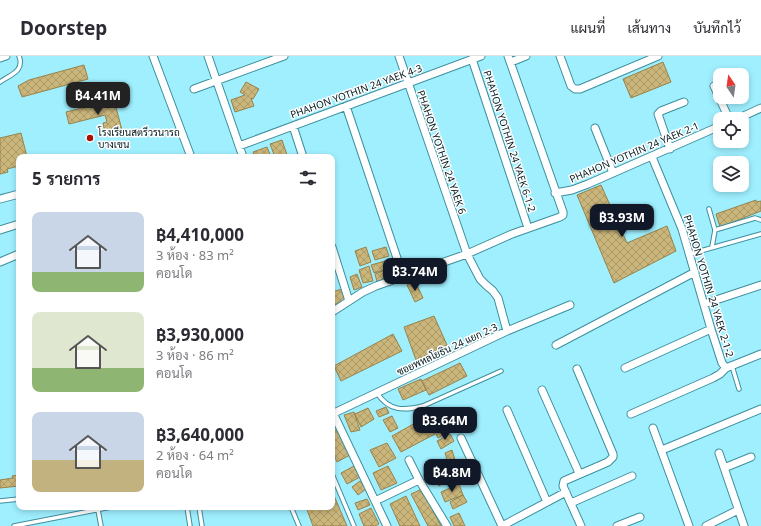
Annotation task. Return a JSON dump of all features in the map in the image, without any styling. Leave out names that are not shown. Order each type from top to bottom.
[{"type":"street","points":[[0,58],[6,56]]},
{"type":"street","points":[[153,56],[190,154]]},
{"type":"street","points":[[208,56],[242,154]]},
{"type":"street","points":[[194,89],[284,56]]},
{"type":"street","name":"PHAHON YOTHIN 24 YAEK 6","points":[[399,56],[467,254],[480,279],[498,298],[507,331]]},
{"type":"street","name":"PHAHON YOTHIN 24 YAEK 4-3","points":[[239,146],[481,56]]},
{"type":"street","points":[[335,310],[370,289],[467,254],[512,234],[560,218],[563,215],[509,59],[526,56]]},
{"type":"street","points":[[560,56],[571,86],[575,89],[580,89],[658,56]]},
{"type":"street","name":"PHAHON YOTHIN 24 YAEK 6-1-2","points":[[472,59],[528,228]]},
{"type":"street","points":[[670,149],[658,114],[661,111],[684,102]]},
{"type":"street","points":[[346,106],[403,276]]},
{"type":"street","points":[[749,114],[761,108]]},
{"type":"street","points":[[293,126],[302,154]]},
{"type":"street","points":[[595,128],[614,173]]},
{"type":"street","name":"PHAHON YOTHIN 24 YAEK 2-1","points":[[556,193],[580,188],[713,129]]},
{"type":"street","name":"PHAHON YOTHIN 24 YAEK 2-1-2","points":[[632,414],[713,378],[729,367],[722,363],[710,329],[682,228],[652,157]]},
{"type":"street","points":[[0,199],[16,195]]},
{"type":"street","points":[[0,230],[16,225]]},
{"type":"street","points":[[0,262],[16,255]]},
{"type":"street","points":[[335,257],[349,301]]},
{"type":"street","points":[[556,345],[695,272]]},
{"type":"street","points":[[704,304],[761,285]]},
{"type":"street","name":"ซอยพหลโยธิน 24 แยก 2-3","points":[[335,412],[359,399],[377,393],[407,375],[570,305]]},
{"type":"street","points":[[625,368],[710,329]]},
{"type":"street","points":[[729,367],[761,354]]},
{"type":"street","points":[[577,369],[613,454],[613,457],[608,462],[564,481],[563,486],[581,526]]},
{"type":"street","points":[[542,390],[579,474]]},
{"type":"street","points":[[662,450],[761,409]]},
{"type":"street","points":[[507,410],[547,502]]},
{"type":"street","points":[[335,420],[387,526]]},
{"type":"street","points":[[653,428],[689,526]]},
{"type":"street","points":[[461,438],[503,526],[566,492]]},
{"type":"street","points":[[719,454],[744,526]]},
{"type":"street","points":[[724,468],[751,457]]},
{"type":"street","points":[[409,460],[446,526]]},
{"type":"street","points":[[571,503],[632,476]]},
{"type":"street","points":[[375,501],[419,480]]},
{"type":"street","points":[[706,526],[738,510]]},
{"type":"street","points":[[617,526],[640,517]]},
{"type":"lane","points":[[0,82],[14,74],[20,67],[19,56]]},
{"type":"lane","points":[[709,209],[716,230],[712,247]]},
{"type":"lane","points":[[716,230],[755,218],[761,220]]},
{"type":"lane","points":[[690,254],[761,234]]},
{"type":"lane","points":[[729,367],[739,388]]},
{"type":"lane","points":[[377,393],[381,400],[391,406],[401,410],[412,409],[423,406],[501,371]]},
{"type":"lane","points":[[335,481],[354,526]]},
{"type":"lane","points":[[0,501],[16,499]]},
{"type":"lane","points":[[14,526],[98,510],[101,526]]},
{"type":"lane","points":[[187,510],[190,526]]},
{"type":"lane","points":[[199,510],[202,526]]},
{"type":"lane","points":[[292,510],[298,526]]},
{"type":"building","points":[[663,62],[671,82],[631,98],[623,79]]},
{"type":"building","points":[[84,65],[88,79],[22,97],[18,86],[29,80]]},
{"type":"building","points":[[246,82],[259,89],[253,99],[251,98],[254,106],[235,112],[231,100],[245,95],[240,92]]},
{"type":"building","points":[[114,100],[122,130],[105,134],[103,123],[107,122],[105,115],[69,124],[66,112]]},
{"type":"building","points":[[21,133],[26,154],[16,154],[16,167],[7,169],[8,172],[0,174],[0,138]]},
{"type":"building","points":[[282,140],[287,154],[274,154],[270,144]]},
{"type":"building","points":[[267,147],[270,154],[254,154],[253,152]]},
{"type":"building","points":[[601,185],[627,243],[667,226],[676,251],[614,283],[577,195]]},
{"type":"building","points":[[756,200],[756,202],[761,201],[761,211],[720,227],[716,214]]},
{"type":"building","points":[[366,247],[371,262],[360,266],[355,251]]},
{"type":"building","points":[[386,247],[389,256],[375,260],[372,251]]},
{"type":"building","points":[[385,261],[387,269],[374,273],[371,265]]},
{"type":"building","points":[[369,266],[373,281],[363,283],[359,270]]},
{"type":"building","points":[[392,268],[395,277],[388,279],[386,270]]},
{"type":"building","points":[[385,270],[388,279],[377,282],[375,274]]},
{"type":"building","points":[[357,274],[362,287],[354,290],[350,277]]},
{"type":"building","points":[[415,281],[423,298],[415,302],[407,285]]},
{"type":"building","points":[[342,289],[346,302],[335,306],[335,291]]},
{"type":"building","points":[[434,316],[447,345],[416,360],[404,327]]},
{"type":"building","points":[[393,334],[402,351],[341,381],[335,365]]},
{"type":"building","points":[[460,363],[467,376],[429,395],[422,381]]},
{"type":"building","points":[[421,379],[426,390],[403,400],[398,389]]},
{"type":"building","points":[[386,407],[389,413],[379,417],[376,411]]},
{"type":"building","points":[[368,408],[374,419],[361,427],[355,414]]},
{"type":"building","points":[[354,412],[360,430],[351,432],[344,415]]},
{"type":"building","points":[[440,415],[449,432],[438,438],[429,420]]},
{"type":"building","points":[[392,416],[398,428],[390,432],[383,420]]},
{"type":"building","points":[[426,417],[435,434],[401,452],[392,436]]},
{"type":"building","points":[[338,429],[350,455],[337,462],[335,458],[335,430]]},
{"type":"building","points":[[450,434],[454,441],[441,449],[437,441]]},
{"type":"building","points":[[387,443],[396,458],[379,467],[370,450]]},
{"type":"building","points":[[452,450],[455,460],[448,463],[445,453]]},
{"type":"building","points":[[463,459],[469,468],[457,474],[452,465]]},
{"type":"building","points":[[446,464],[454,476],[439,486],[430,472]]},
{"type":"building","points":[[354,466],[360,477],[347,484],[341,473]]},
{"type":"building","points":[[388,466],[397,483],[381,490],[373,473]]},
{"type":"building","points":[[16,475],[16,486],[0,488],[0,480],[13,478],[12,476]]},
{"type":"building","points":[[360,481],[366,489],[358,495],[352,487]]},
{"type":"building","points":[[459,484],[463,495],[445,502],[441,492]]},
{"type":"building","points":[[422,489],[441,526],[428,526],[411,494]]},
{"type":"building","points":[[463,495],[467,502],[453,509],[450,502]]},
{"type":"building","points":[[406,496],[420,526],[400,526],[390,504]]},
{"type":"building","points":[[335,498],[347,526],[313,526],[307,510],[335,510]]},
{"type":"building","points":[[367,499],[370,505],[358,510],[355,503]]},
{"type":"building","points":[[371,508],[379,524],[375,526],[364,526],[359,514]]},
{"type":"building","points":[[459,513],[465,526],[454,526],[450,517]]},
{"type":"place","name":"โรงเรียนสตรีวรนารถ บางเขน","points":[[90,138]]}]
